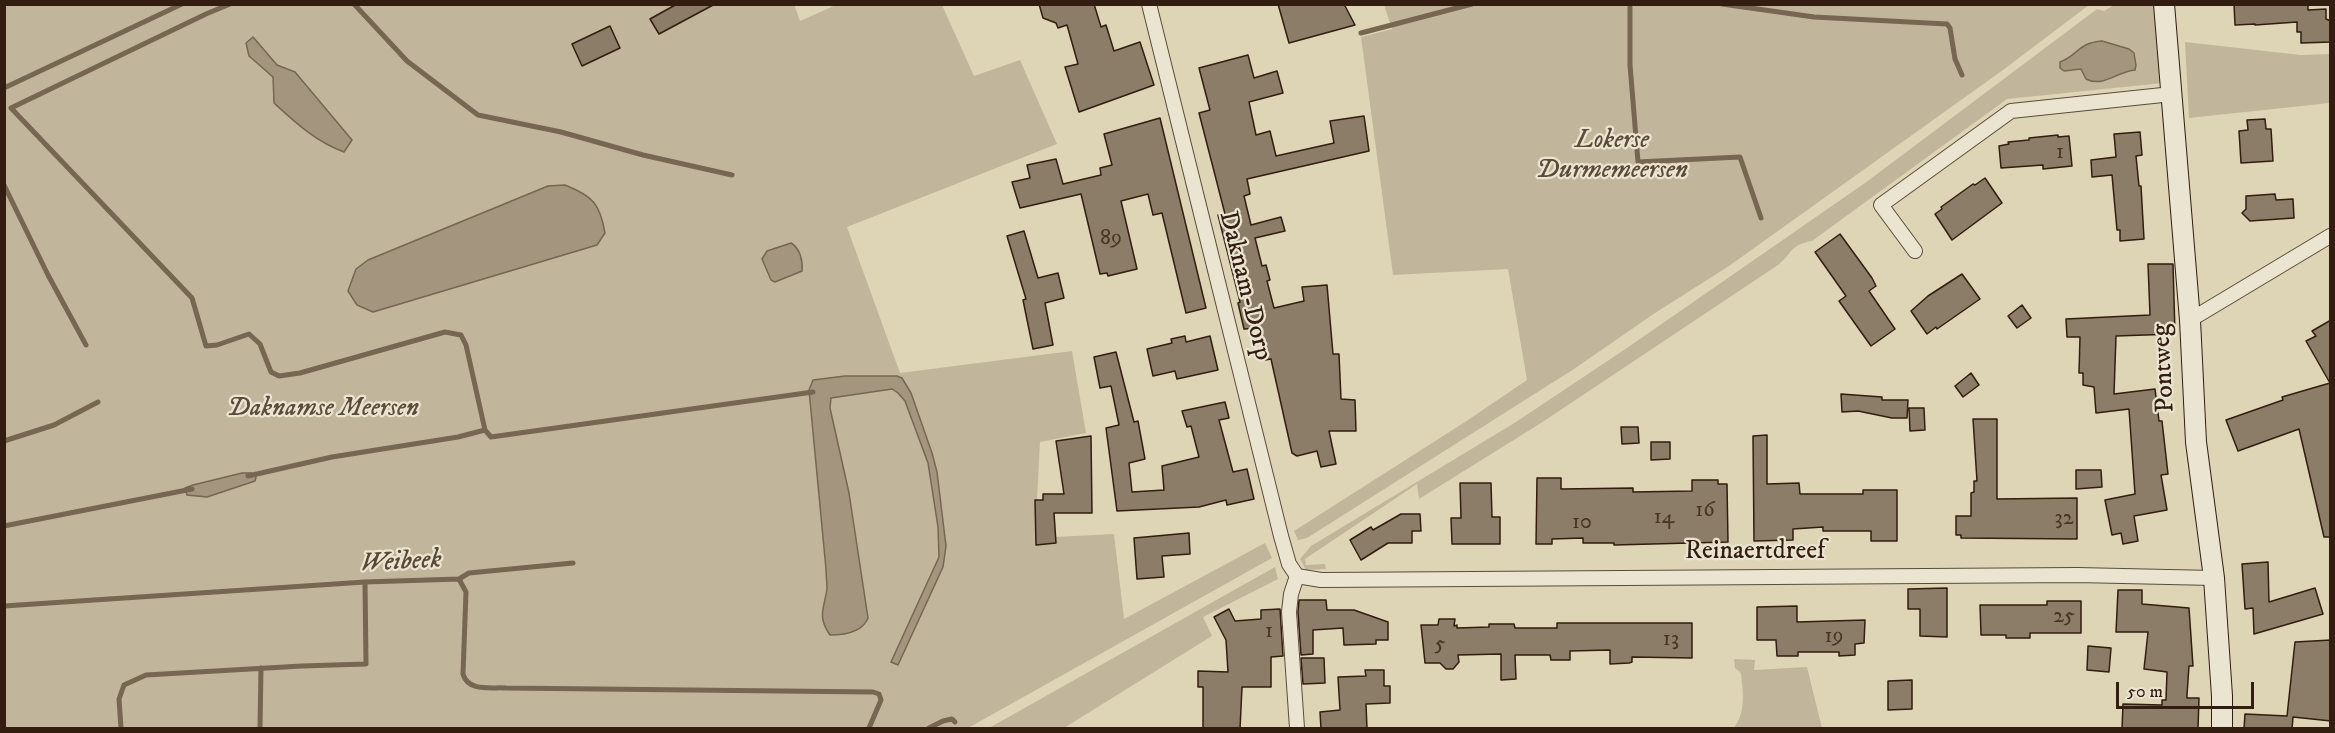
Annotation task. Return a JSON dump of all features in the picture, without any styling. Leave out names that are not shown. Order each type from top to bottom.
[{"type":"street","name":"Daknam-Dorp","points":[[1149,4],[1281,536],[1289,564],[1297,576]]},
{"type":"street","name":"Pontweg","points":[[2164,4],[2190,320],[2196,442],[2214,578],[2222,729]]},
{"type":"street","points":[[1915,251],[1881,205],[2011,111],[2172,94]]},
{"type":"street","points":[[2190,320],[2331,236]]},
{"type":"street","name":"Reinaertdreef","points":[[1297,576],[1321,580],[2077,575],[2214,578]]},
{"type":"street","points":[[1297,576],[1290,594],[1289,612],[1297,729]]},
{"type":"green space","name":"Daknamse Meersen","points":[[794,4],[800,21],[836,5],[942,5],[974,76],[1020,60],[1057,144],[847,227],[900,373],[1072,351],[1086,433],[1040,442],[1035,538],[1114,534],[1124,619],[1265,543],[1272,558],[968,728],[5,728],[4,5]]},
{"type":"green space","name":"Lokerse Durmemeersen","points":[[1384,4],[2089,5],[2003,70],[1729,266],[1655,313],[1574,369],[1307,538],[1298,540],[1294,531],[1527,380],[1508,269],[1393,275],[1361,37],[1392,29]]},
{"type":"green space","points":[[2114,5],[2156,5],[2163,83],[2007,99],[1812,241],[1795,247],[1778,265],[1541,423],[1419,499],[1417,484],[1305,559],[1306,565],[1325,564],[1326,569],[1306,570],[1300,559],[1311,546],[1516,422],[1624,350],[1865,183],[2097,9],[2104,11]]},
{"type":"green space","points":[[2185,42],[2301,55],[2330,54],[2330,103],[2189,118]]},
{"type":"green space","points":[[1275,567],[1278,579],[1203,617],[1212,636],[1064,728],[989,728]]},
{"type":"green space","points":[[1734,659],[1755,660],[1754,670],[1807,667],[1822,728],[1734,728],[1742,709],[1743,695],[1741,673],[1735,668]]},
{"type":"shaded area","points":[[253,37],[277,65],[295,72],[352,140],[344,152],[315,137],[274,103],[273,77],[249,56],[246,43]]},
{"type":"shaded area","points":[[2102,41],[2129,49],[2134,53],[2135,70],[2098,82],[2086,79],[2081,69],[2064,71],[2060,68],[2060,62],[2083,47]]},
{"type":"shaded area","points":[[565,185],[589,197],[598,208],[605,233],[597,245],[373,312],[357,305],[348,291],[356,269],[368,260],[548,186]]},
{"type":"shaded area","points":[[791,243],[800,255],[802,271],[775,282],[771,280],[762,259],[767,251]]},
{"type":"shaded area","points":[[845,376],[897,376],[902,378],[911,393],[937,472],[946,546],[943,567],[898,665],[891,662],[939,557],[938,527],[928,463],[905,401],[898,393],[892,389],[831,398],[830,408],[849,493],[868,618],[857,630],[847,634],[830,635],[823,617],[827,589],[826,569],[809,390],[813,380]]},
{"type":"shaded area","points":[[242,473],[252,473],[256,477],[255,481],[207,497],[187,495],[185,488]]},
{"type":"building","points":[[677,4],[715,4],[659,34],[650,19]]},
{"type":"building","points":[[1039,4],[1094,4],[1101,27],[1106,25],[1114,51],[1140,42],[1154,85],[1079,112],[1065,67],[1078,64],[1067,25],[1058,28],[1056,23],[1043,18]]},
{"type":"building","points":[[1278,4],[1344,4],[1355,25],[1289,43]]},
{"type":"building","points":[[2234,4],[2308,4],[2308,10],[2326,9],[2326,19],[2331,21],[2331,42],[2301,43],[2301,32],[2297,32],[2297,22],[2235,25]]},
{"type":"building","points":[[610,26],[620,48],[582,66],[572,44]]},
{"type":"building","points":[[1248,55],[1254,78],[1277,71],[1283,93],[1249,102],[1256,135],[1270,131],[1276,156],[1334,143],[1330,121],[1364,116],[1369,151],[1247,179],[1250,194],[1244,196],[1251,225],[1281,217],[1285,231],[1255,238],[1262,266],[1266,265],[1270,280],[1267,281],[1274,308],[1304,301],[1302,287],[1327,285],[1333,354],[1339,354],[1341,399],[1355,400],[1356,431],[1329,431],[1336,464],[1321,467],[1317,451],[1297,456],[1292,453],[1271,359],[1265,360],[1258,328],[1244,329],[1238,303],[1240,302],[1218,215],[1225,214],[1199,113],[1210,110],[1199,68]]},
{"type":"building","points":[[1160,118],[1206,308],[1186,313],[1162,213],[1153,215],[1148,194],[1121,201],[1137,269],[1108,276],[1107,273],[1100,274],[1081,194],[1020,208],[1012,182],[1030,178],[1027,165],[1056,159],[1063,184],[1101,175],[1100,168],[1112,165],[1104,134]]},
{"type":"building","points":[[2265,119],[2266,129],[2271,129],[2273,161],[2241,163],[2239,131],[2248,130],[2247,120]]},
{"type":"building","points":[[2140,132],[2142,155],[2136,156],[2139,186],[2141,186],[2144,239],[2120,241],[2112,175],[2092,177],[2091,160],[2116,157],[2114,134]]},
{"type":"building","points":[[2058,135],[2058,137],[2069,136],[2072,166],[2043,169],[2043,165],[2001,168],[1999,146],[2009,144],[2008,142],[2029,140],[2029,138]]},
{"type":"building","points":[[1985,178],[2002,203],[1952,240],[1935,214],[1942,209],[1941,207]]},
{"type":"building","points":[[2275,194],[2276,200],[2293,199],[2294,218],[2250,221],[2242,213],[2246,209],[2246,196]]},
{"type":"building","points":[[1024,231],[1038,278],[1058,273],[1064,298],[1045,303],[1053,345],[1033,349],[1023,300],[1026,299],[1007,236]]},
{"type":"building","points":[[1840,234],[1872,278],[1876,286],[1869,291],[1895,329],[1871,346],[1839,301],[1846,296],[1815,252]]},
{"type":"building","points":[[2148,264],[2173,264],[2175,334],[2116,336],[2114,394],[2155,389],[2159,421],[2162,421],[2168,474],[2161,475],[2167,510],[2134,516],[2138,541],[2123,544],[2121,533],[2112,535],[2105,500],[2135,494],[2129,409],[2096,413],[2094,387],[2083,385],[2083,373],[2079,373],[2080,337],[2067,337],[2066,319],[2150,315]]},
{"type":"building","points":[[1962,274],[1980,299],[1927,334],[1911,311],[1928,296]]},
{"type":"building","points":[[2022,305],[2031,318],[2017,328],[2008,316]]},
{"type":"building","points":[[2331,320],[2331,537],[2324,537],[2299,429],[2238,451],[2226,420],[2283,400],[2282,397],[2330,383],[2306,341],[2316,336],[2312,331]]},
{"type":"building","points":[[1185,336],[1186,342],[1210,336],[1218,370],[1177,379],[1175,371],[1153,376],[1147,349],[1172,343],[1171,339]]},
{"type":"building","points":[[1116,352],[1134,422],[1138,421],[1145,459],[1129,463],[1132,492],[1164,490],[1162,466],[1199,457],[1191,426],[1187,427],[1182,411],[1225,402],[1229,418],[1219,420],[1233,472],[1247,469],[1254,499],[1227,505],[1226,500],[1199,507],[1117,511],[1106,428],[1119,425],[1111,386],[1100,388],[1094,357]]},
{"type":"building","points":[[1971,373],[1979,385],[1963,397],[1955,386]]},
{"type":"building","points":[[1841,394],[1882,397],[1882,400],[1908,400],[1907,418],[1892,418],[1858,411],[1842,412]]},
{"type":"building","points":[[1909,408],[1924,408],[1925,430],[1910,431]]},
{"type":"building","points":[[1973,419],[1997,419],[1997,499],[2077,498],[2077,539],[1961,538],[1961,535],[1956,535],[1956,516],[1971,516],[1971,493],[1974,492],[1974,481],[1977,481]]},
{"type":"building","points":[[1621,427],[1638,427],[1639,443],[1622,444]]},
{"type":"building","points":[[1767,435],[1767,484],[1799,483],[1800,494],[1863,494],[1863,490],[1897,490],[1897,541],[1871,541],[1871,531],[1823,531],[1823,527],[1793,529],[1793,540],[1754,541],[1753,436]]},
{"type":"building","points":[[1091,436],[1092,513],[1054,513],[1056,543],[1036,545],[1035,500],[1043,500],[1043,494],[1064,494],[1056,441]]},
{"type":"building","points":[[1651,442],[1670,442],[1670,459],[1651,460]]},
{"type":"building","points":[[2076,470],[2101,470],[2102,487],[2076,489]]},
{"type":"building","points":[[1537,478],[1561,478],[1561,489],[1633,488],[1633,492],[1692,491],[1692,480],[1718,480],[1718,484],[1727,484],[1728,542],[1614,545],[1614,543],[1583,543],[1583,538],[1552,539],[1552,544],[1536,544]]},
{"type":"building","points":[[1460,483],[1491,483],[1492,517],[1500,517],[1500,544],[1452,544],[1451,518],[1461,518]]},
{"type":"building","points":[[1401,514],[1420,514],[1421,531],[1412,531],[1412,543],[1388,543],[1361,560],[1350,540],[1371,527],[1373,530]]},
{"type":"building","points":[[1189,533],[1190,554],[1162,556],[1164,577],[1137,579],[1134,538]]},
{"type":"building","points":[[2268,562],[2269,602],[2315,588],[2323,614],[2254,634],[2253,608],[2245,609],[2242,564]]},
{"type":"building","points":[[1947,588],[1947,637],[1920,636],[1920,609],[1908,609],[1908,589]]},
{"type":"building","points":[[2118,590],[2142,590],[2142,604],[2189,608],[2193,666],[2189,666],[2187,698],[2199,698],[2198,729],[2122,729],[2123,704],[2162,705],[2162,700],[2166,700],[2167,672],[2144,669],[2148,632],[2116,632]]},
{"type":"building","points":[[1299,600],[1326,600],[1327,610],[1354,610],[1388,622],[1388,640],[1376,640],[1376,644],[1344,645],[1343,628],[1313,630],[1313,654],[1301,655]]},
{"type":"building","points":[[2047,601],[2081,601],[2081,633],[2030,633],[2030,638],[1981,635],[1980,605],[2047,605]]},
{"type":"building","points":[[1797,606],[1797,622],[1865,620],[1864,643],[1855,644],[1855,655],[1839,656],[1839,652],[1798,652],[1798,656],[1777,656],[1776,640],[1757,640],[1757,607]]},
{"type":"building","points":[[1229,609],[1235,621],[1261,619],[1261,610],[1280,609],[1283,656],[1271,657],[1271,687],[1242,687],[1240,729],[1203,729],[1203,687],[1198,687],[1198,671],[1228,672],[1226,640],[1214,617]]},
{"type":"building","points":[[1439,619],[1455,619],[1454,626],[1457,625],[1457,628],[1489,627],[1489,624],[1514,624],[1515,628],[1557,628],[1557,623],[1692,623],[1692,658],[1632,657],[1632,662],[1629,663],[1610,664],[1610,650],[1570,651],[1570,660],[1551,660],[1550,655],[1515,655],[1516,679],[1501,680],[1501,654],[1458,655],[1459,662],[1453,669],[1446,669],[1440,663],[1425,663],[1421,625],[1438,625]]},
{"type":"building","points":[[2331,640],[2331,721],[2293,717],[2292,729],[2244,729],[2245,714],[2287,716],[2295,642]]},
{"type":"building","points":[[2088,646],[2111,648],[2109,672],[2087,670]]},
{"type":"building","points":[[1301,658],[1324,658],[1325,683],[1303,684]]},
{"type":"building","points":[[1365,670],[1384,670],[1384,686],[1390,686],[1390,703],[1366,704],[1367,729],[1321,729],[1320,712],[1340,710],[1338,677],[1366,676]]},
{"type":"building","points":[[1912,680],[1912,709],[1888,710],[1888,681]]},
{"type":"waterway","points":[[4,88],[182,4]]},
{"type":"waterway","points":[[230,4],[11,108],[192,298],[206,346],[217,345],[249,334],[260,344],[271,372],[279,376],[300,373],[445,332],[461,335],[466,345],[485,430],[491,437],[813,392]]},
{"type":"waterway","points":[[354,4],[407,61],[478,115],[561,132],[643,155],[732,175]]},
{"type":"waterway","points":[[1361,33],[1472,4]]},
{"type":"waterway","points":[[1630,4],[1630,65],[1638,162],[1740,157],[1761,218]]},
{"type":"waterway","points":[[1722,4],[1814,17],[1947,24],[1950,28],[1955,59],[1962,75]]},
{"type":"waterway","points":[[4,185],[48,275],[86,345]]},
{"type":"waterway","points":[[4,441],[54,425],[98,402]]},
{"type":"waterway","points":[[248,476],[332,457],[458,437],[485,430]]},
{"type":"waterway","points":[[4,526],[192,489]]},
{"type":"waterway","points":[[459,579],[469,573],[573,563]]},
{"type":"waterway","name":"Weibeek","points":[[4,606],[365,582],[459,579],[466,592],[463,674],[466,680],[475,686],[487,688],[873,692],[879,694],[881,700],[869,728]]},
{"type":"waterway","points":[[121,728],[119,699],[124,685],[146,675],[366,664],[365,582]]},
{"type":"waterway","points":[[260,728],[261,668]]},
{"type":"waterway","name":"Weibeek","points":[[929,728],[943,721],[952,719],[955,722]]}]
